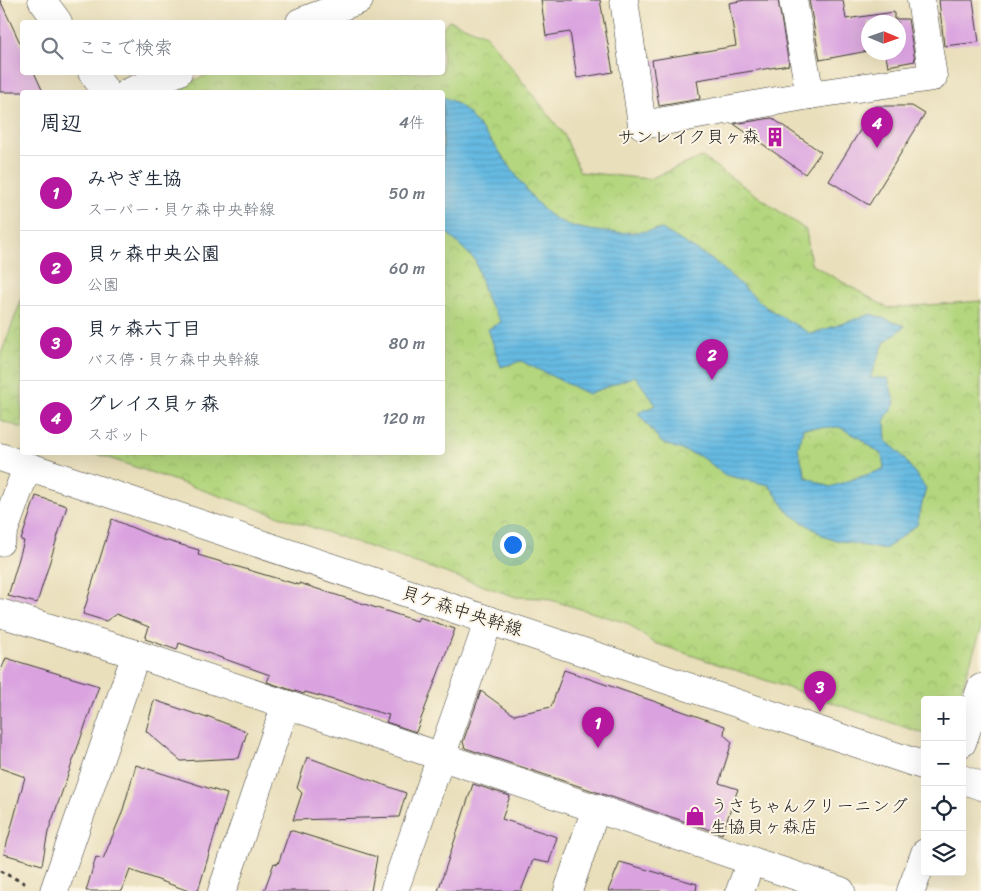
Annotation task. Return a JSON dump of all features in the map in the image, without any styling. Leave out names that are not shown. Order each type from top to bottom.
[{"type":"street","points":[[42,0],[57,20]]},
{"type":"street","points":[[624,0],[642,125],[810,95],[933,77],[921,0]]},
{"type":"street","points":[[793,0],[810,95]]},
{"type":"street","points":[[305,20],[349,1]]},
{"type":"street","points":[[94,75],[105,90]]},
{"type":"street","points":[[134,90],[171,75]]},
{"type":"street","name":"貝ケ森中央幹線","points":[[0,457],[921,765]]},
{"type":"street","points":[[0,542],[26,467]]},
{"type":"street","points":[[0,613],[136,654],[841,891]]},
{"type":"street","points":[[394,891],[489,620]]},
{"type":"street","points":[[44,889],[136,654]]},
{"type":"street","points":[[963,741],[981,688]]},
{"type":"street","points":[[222,891],[286,704]]},
{"type":"street","points":[[966,780],[981,786]]},
{"type":"street","points":[[568,891],[596,808]]},
{"type":"street","points":[[740,891],[751,861]]},
{"type":"street","points":[[911,891],[921,864]]},
{"type":"path","points":[[0,871],[44,889]]},
{"type":"green space","points":[[449,20],[486,35],[565,136],[580,172],[649,179],[702,157],[806,230],[811,264],[888,308],[981,301],[981,630],[959,696],[921,696],[921,733],[652,642],[627,623],[544,598],[516,597],[100,455],[445,455],[445,90],[171,90],[207,75],[445,75],[445,25]]},
{"type":"green space","points":[[20,303],[20,427],[0,420],[0,357]]},
{"type":"water","points":[[445,98],[456,103],[469,115],[498,149],[535,200],[554,218],[583,229],[600,231],[633,232],[662,229],[714,261],[767,308],[811,334],[871,314],[905,326],[884,343],[870,378],[888,378],[895,404],[885,419],[886,441],[899,452],[926,488],[917,525],[884,550],[827,538],[789,513],[769,485],[725,475],[702,457],[662,443],[638,413],[656,405],[635,376],[588,394],[521,361],[501,367],[488,329],[501,322],[486,298],[475,260],[445,231]],"holes":[[[839,427],[858,437],[882,455],[884,469],[830,487],[806,477],[798,449],[803,428]]]},
{"type":"building","points":[[0,0],[20,43],[20,75],[35,75],[42,90],[0,92]]},
{"type":"building","points":[[541,0],[600,0],[613,72],[577,78],[570,32],[546,36]]},
{"type":"building","points":[[745,0],[778,0],[789,65],[697,80],[700,99],[659,106],[652,60],[736,46],[729,3]]},
{"type":"building","points":[[809,0],[843,0],[846,19],[861,17],[861,52],[820,60]]},
{"type":"building","points":[[939,0],[973,0],[979,42],[944,46]]},
{"type":"building","points":[[894,12],[894,15],[873,15]]},
{"type":"building","points":[[906,19],[908,19],[915,61],[888,66],[887,60],[906,60]]},
{"type":"building","points":[[875,106],[912,106],[925,114],[869,205],[829,181]]},
{"type":"building","name":"サンレイク貝ヶ森","points":[[772,118],[821,152],[805,174],[734,124]]},
{"type":"building","points":[[36,496],[67,506],[37,603],[8,596],[24,541],[21,540]]},
{"type":"building","points":[[112,519],[157,538],[199,550],[198,555],[299,585],[299,583],[417,621],[419,617],[455,629],[416,732],[386,722],[389,715],[305,692],[304,694],[267,682],[270,675],[179,643],[177,650],[145,639],[149,627],[116,614],[106,621],[83,614]]},
{"type":"building","points":[[6,658],[99,686],[48,832],[42,865],[4,854],[25,777],[0,768],[0,673]]},
{"type":"building","points":[[564,670],[725,726],[724,735],[732,742],[719,783],[738,789],[722,834],[465,748],[463,742],[481,691],[514,715],[551,707]]},
{"type":"building","points":[[154,700],[207,718],[207,716],[247,732],[239,758],[181,761],[146,731]]},
{"type":"building","points":[[307,757],[406,793],[399,817],[293,820],[302,793],[297,788]]},
{"type":"building","points":[[136,765],[227,794],[198,891],[189,891],[130,870],[122,891],[86,891],[96,857],[103,859],[122,813]]},
{"type":"building","points":[[473,784],[510,796],[502,819],[557,837],[549,863],[533,860],[521,891],[438,891]]},
{"type":"building","points":[[290,830],[377,857],[371,891],[264,891],[274,863],[278,864]]},
{"type":"building","points":[[620,862],[697,884],[696,891],[608,891]]},
{"type":"place","name":"サンレイク貝ヶ森","points":[[775,137]]},
{"type":"place","name":"グレイス貝ヶ森","points":[[877,148]]},
{"type":"place","name":"貝ヶ森中央公園","points":[[712,380]]},
{"type":"place","name":"貝ヶ森六丁目","points":[[820,712]]},
{"type":"place","name":"みやぎ生協","points":[[598,748]]},
{"type":"place","name":"うさちゃんクリーニング 生協貝ヶ森店","points":[[695,816]]}]
